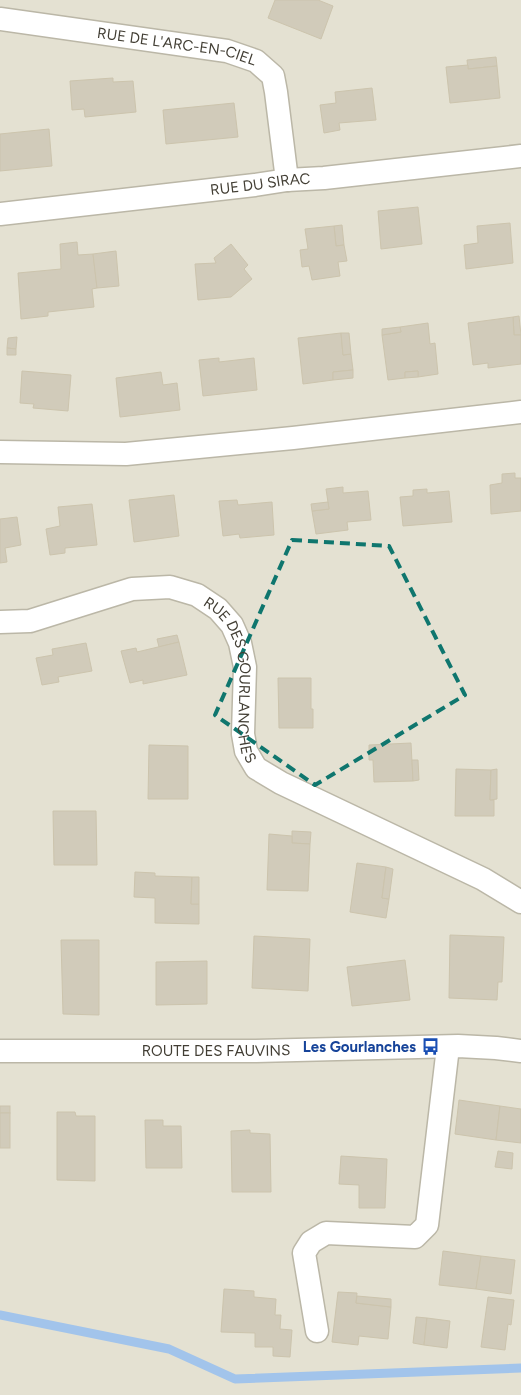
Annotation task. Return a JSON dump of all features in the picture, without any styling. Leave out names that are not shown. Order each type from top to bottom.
[{"type":"street","name":"RUE DE L'ARC-EN-CIEL","points":[[0,19],[227,51],[256,61],[273,76],[287,180]]},
{"type":"street","name":"RUE DU SIRAC","points":[[0,214],[287,180],[334,177],[521,156]]},
{"type":"street","points":[[0,452],[126,454],[293,438],[521,412]]},
{"type":"street","name":"RUE DES GOURLANCHES","points":[[0,622],[30,621],[132,589],[170,587],[197,595],[218,609],[232,624],[240,643],[245,667],[243,734],[246,751],[256,768],[281,783],[483,879],[521,902]]},
{"type":"street","points":[[317,1331],[304,1253],[311,1242],[326,1233],[415,1237],[426,1224],[448,1047]]},
{"type":"street","name":"ROUTE DES FAUVINS","points":[[0,1051],[256,1051],[448,1047],[496,1048],[521,1051]]},
{"type":"highlighted area","points":[[292,540],[389,546],[465,695],[315,785],[215,715]]},
{"type":"shaded area","points":[[0,0],[521,0],[521,1395],[0,1395]]},
{"type":"building","points":[[275,0],[318,0],[333,6],[321,39],[268,18]]},
{"type":"building","points":[[496,57],[497,66],[468,69],[467,60]]},
{"type":"building","points":[[468,65],[468,69],[497,66],[500,98],[450,103],[446,67]]},
{"type":"building","points":[[113,78],[113,82],[133,81],[136,112],[85,117],[84,109],[72,110],[70,81]]},
{"type":"building","points":[[372,88],[376,120],[339,123],[340,130],[324,133],[320,105],[336,103],[335,92]]},
{"type":"building","points":[[234,103],[238,137],[166,144],[163,110]]},
{"type":"building","points":[[49,129],[52,166],[0,171],[0,134]]},
{"type":"building","points":[[418,207],[422,244],[381,249],[378,211]]},
{"type":"building","points":[[510,223],[513,263],[466,269],[464,245],[478,243],[477,226]]},
{"type":"building","points":[[342,225],[344,245],[336,246],[334,226]]},
{"type":"building","points":[[334,226],[336,246],[344,245],[347,261],[338,262],[340,276],[312,280],[309,266],[302,267],[300,250],[308,249],[305,229]]},
{"type":"building","points":[[77,242],[78,255],[93,254],[97,288],[92,289],[94,307],[48,312],[48,316],[21,319],[18,273],[61,269],[60,244]]},
{"type":"building","points":[[231,244],[248,265],[244,269],[252,279],[231,297],[198,300],[195,264],[216,263],[214,258]]},
{"type":"building","points":[[116,251],[119,286],[97,288],[93,254]]},
{"type":"building","points":[[519,316],[521,335],[514,335],[513,317]]},
{"type":"building","points":[[513,317],[514,335],[521,335],[521,364],[488,368],[488,363],[473,365],[468,323]]},
{"type":"building","points":[[428,323],[430,344],[435,343],[438,374],[418,377],[418,371],[405,372],[405,378],[388,380],[382,335],[401,332],[400,327]]},
{"type":"building","points":[[400,327],[401,332],[382,335],[382,329]]},
{"type":"building","points":[[341,333],[343,355],[351,354],[353,370],[333,372],[333,380],[303,384],[298,338]]},
{"type":"building","points":[[341,333],[349,333],[351,354],[343,355]]},
{"type":"building","points":[[17,337],[16,349],[7,348],[8,338]]},
{"type":"building","points":[[7,348],[16,349],[16,355],[7,355]]},
{"type":"building","points":[[219,358],[219,362],[254,358],[257,390],[203,396],[199,360]]},
{"type":"building","points":[[353,370],[353,378],[333,380],[333,372]]},
{"type":"building","points":[[22,371],[71,375],[68,411],[33,408],[34,404],[20,403]]},
{"type":"building","points":[[418,371],[418,377],[405,378],[405,372]]},
{"type":"building","points":[[161,372],[163,385],[177,383],[180,410],[120,417],[116,378]]},
{"type":"building","points":[[515,473],[515,478],[521,478],[521,511],[491,514],[490,485],[502,483],[502,474]]},
{"type":"building","points":[[343,487],[343,493],[368,491],[371,520],[347,522],[348,530],[316,534],[312,511],[329,509],[326,489]]},
{"type":"building","points":[[427,489],[427,493],[449,491],[452,522],[403,526],[400,497],[413,496],[413,490]]},
{"type":"building","points":[[174,495],[179,536],[134,542],[129,500]]},
{"type":"building","points":[[237,500],[238,505],[272,502],[274,535],[240,538],[239,534],[223,536],[219,501]]},
{"type":"building","points":[[328,502],[329,509],[312,511],[311,504]]},
{"type":"building","points":[[92,504],[97,545],[65,548],[65,553],[50,555],[46,529],[60,526],[58,507]]},
{"type":"building","points":[[17,517],[21,545],[5,548],[7,562],[0,563],[0,519]]},
{"type":"building","points":[[177,635],[179,642],[159,647],[157,639]]},
{"type":"building","points":[[179,642],[187,675],[143,684],[143,680],[130,683],[121,651],[136,648],[137,652]]},
{"type":"building","points":[[86,643],[92,671],[58,677],[59,682],[42,685],[36,658],[53,655],[52,649]]},
{"type":"building","points":[[278,678],[311,678],[313,728],[279,728]]},
{"type":"building","points":[[411,743],[413,781],[374,782],[373,760],[369,760],[369,745]]},
{"type":"building","points":[[149,745],[188,746],[188,799],[148,799]]},
{"type":"building","points":[[412,760],[418,760],[419,780],[413,781]]},
{"type":"building","points":[[456,769],[491,770],[490,800],[494,800],[494,816],[455,816]]},
{"type":"building","points":[[497,769],[497,799],[490,800],[491,770]]},
{"type":"building","points":[[53,811],[96,811],[97,865],[54,865]]},
{"type":"building","points":[[292,831],[311,832],[310,844],[292,843]]},
{"type":"building","points":[[269,834],[292,836],[292,843],[310,844],[308,891],[267,890]]},
{"type":"building","points":[[357,863],[386,867],[382,898],[389,899],[386,918],[350,912]]},
{"type":"building","points":[[386,867],[393,869],[389,899],[382,898]]},
{"type":"building","points":[[135,872],[155,873],[155,876],[192,877],[191,904],[199,904],[199,924],[155,923],[155,898],[134,897]]},
{"type":"building","points":[[192,877],[199,877],[199,904],[191,904]]},
{"type":"building","points":[[450,935],[504,937],[502,982],[498,982],[497,1000],[449,998]]},
{"type":"building","points":[[254,936],[310,939],[308,991],[252,988]]},
{"type":"building","points":[[61,940],[99,940],[99,1015],[63,1014]]},
{"type":"building","points":[[405,960],[410,1000],[352,1006],[347,967]]},
{"type":"building","points":[[207,961],[207,1004],[156,1005],[156,962]]},
{"type":"building","points":[[459,1100],[500,1106],[496,1140],[455,1134]]},
{"type":"building","points":[[0,1106],[10,1106],[10,1113],[0,1113]]},
{"type":"building","points":[[500,1106],[521,1109],[521,1143],[496,1140]]},
{"type":"building","points":[[57,1112],[75,1112],[76,1116],[95,1116],[95,1181],[57,1180]]},
{"type":"building","points":[[0,1113],[10,1113],[10,1148],[0,1148]]},
{"type":"building","points":[[145,1120],[163,1120],[163,1126],[181,1126],[182,1168],[146,1168]]},
{"type":"building","points":[[250,1130],[250,1133],[270,1134],[271,1192],[232,1192],[231,1131]]},
{"type":"building","points":[[498,1151],[513,1153],[512,1169],[495,1167]]},
{"type":"building","points":[[341,1156],[387,1159],[385,1208],[359,1208],[359,1185],[339,1184]]},
{"type":"building","points":[[443,1251],[481,1256],[476,1289],[439,1285]]},
{"type":"building","points":[[481,1256],[515,1260],[511,1294],[476,1289]]},
{"type":"building","points":[[224,1289],[254,1291],[254,1297],[276,1299],[275,1315],[281,1315],[280,1329],[292,1330],[290,1357],[273,1356],[273,1347],[255,1347],[255,1333],[221,1332]]},
{"type":"building","points":[[338,1292],[357,1293],[356,1303],[391,1307],[388,1339],[359,1336],[358,1345],[332,1342]]},
{"type":"building","points":[[357,1296],[391,1299],[391,1307],[356,1303]]},
{"type":"building","points":[[488,1297],[514,1300],[511,1325],[508,1324],[505,1350],[481,1347]]},
{"type":"building","points":[[416,1317],[427,1318],[424,1345],[413,1343]]},
{"type":"building","points":[[427,1318],[450,1321],[447,1348],[424,1345]]},
{"type":"waterway","points":[[0,1315],[169,1349],[235,1379],[521,1368]]},
{"type":"place","name":"Les Gourlanches","points":[[430,1047]]}]
